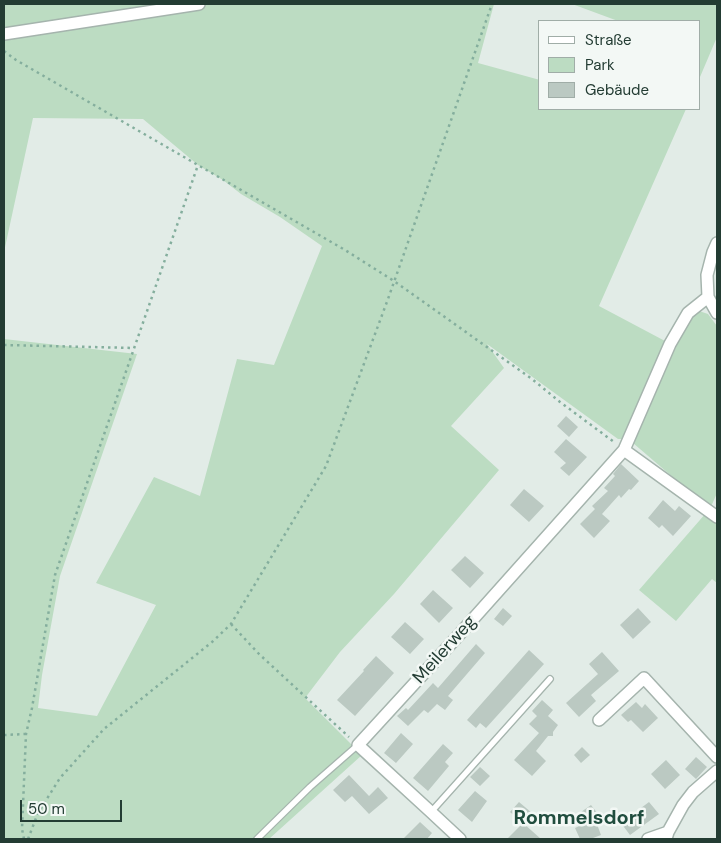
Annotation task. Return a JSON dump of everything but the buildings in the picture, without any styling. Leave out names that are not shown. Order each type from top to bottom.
[{"type":"street","points":[[4,34],[199,4]]},
{"type":"street","points":[[717,243],[707,275],[708,297],[717,313]]},
{"type":"street","name":"Meilerweg","points":[[358,745],[624,450],[670,344],[688,313],[708,297]]},
{"type":"street","points":[[624,450],[717,517]]},
{"type":"street","points":[[599,720],[644,678],[717,758]]},
{"type":"street","points":[[358,745],[460,839]]},
{"type":"street","points":[[648,839],[667,835],[683,805],[693,792],[717,771]]},
{"type":"lane","points":[[431,812],[550,679]]},
{"type":"lane","points":[[257,839],[310,786],[358,745]]},
{"type":"path","points":[[28,839],[38,813],[60,778],[104,728],[212,642],[230,624],[326,466],[492,4]]},
{"type":"path","points":[[4,51],[16,60],[345,250],[394,281],[532,379],[624,450]]},
{"type":"path","points":[[24,839],[22,829],[26,734],[55,575],[198,165]]},
{"type":"path","points":[[4,345],[134,348]]},
{"type":"path","points":[[230,624],[259,654],[358,745]]},
{"type":"path","points":[[4,734],[26,734]]},
{"type":"green space","points":[[4,4],[494,4],[478,63],[538,79],[538,110],[686,110],[599,306],[665,341],[625,439],[618,439],[487,344],[504,368],[451,426],[499,470],[394,594],[340,652],[305,698],[362,755],[269,839],[4,839],[4,339],[137,354],[60,576],[38,708],[97,716],[156,605],[96,583],[154,477],[200,496],[237,359],[274,365],[322,246],[198,165],[143,119],[33,118],[4,252]]},
{"type":"green space","points":[[572,4],[717,4],[717,37],[701,75],[701,20],[615,20]]},
{"type":"green space","points":[[699,311],[708,314],[717,326],[717,493],[710,509],[633,443],[688,320]]},
{"type":"green space","points":[[706,513],[717,522],[717,583],[712,579],[676,621],[639,590]]},
{"type":"district","name":"Rommelsdorf","points":[[579,819]]}]
